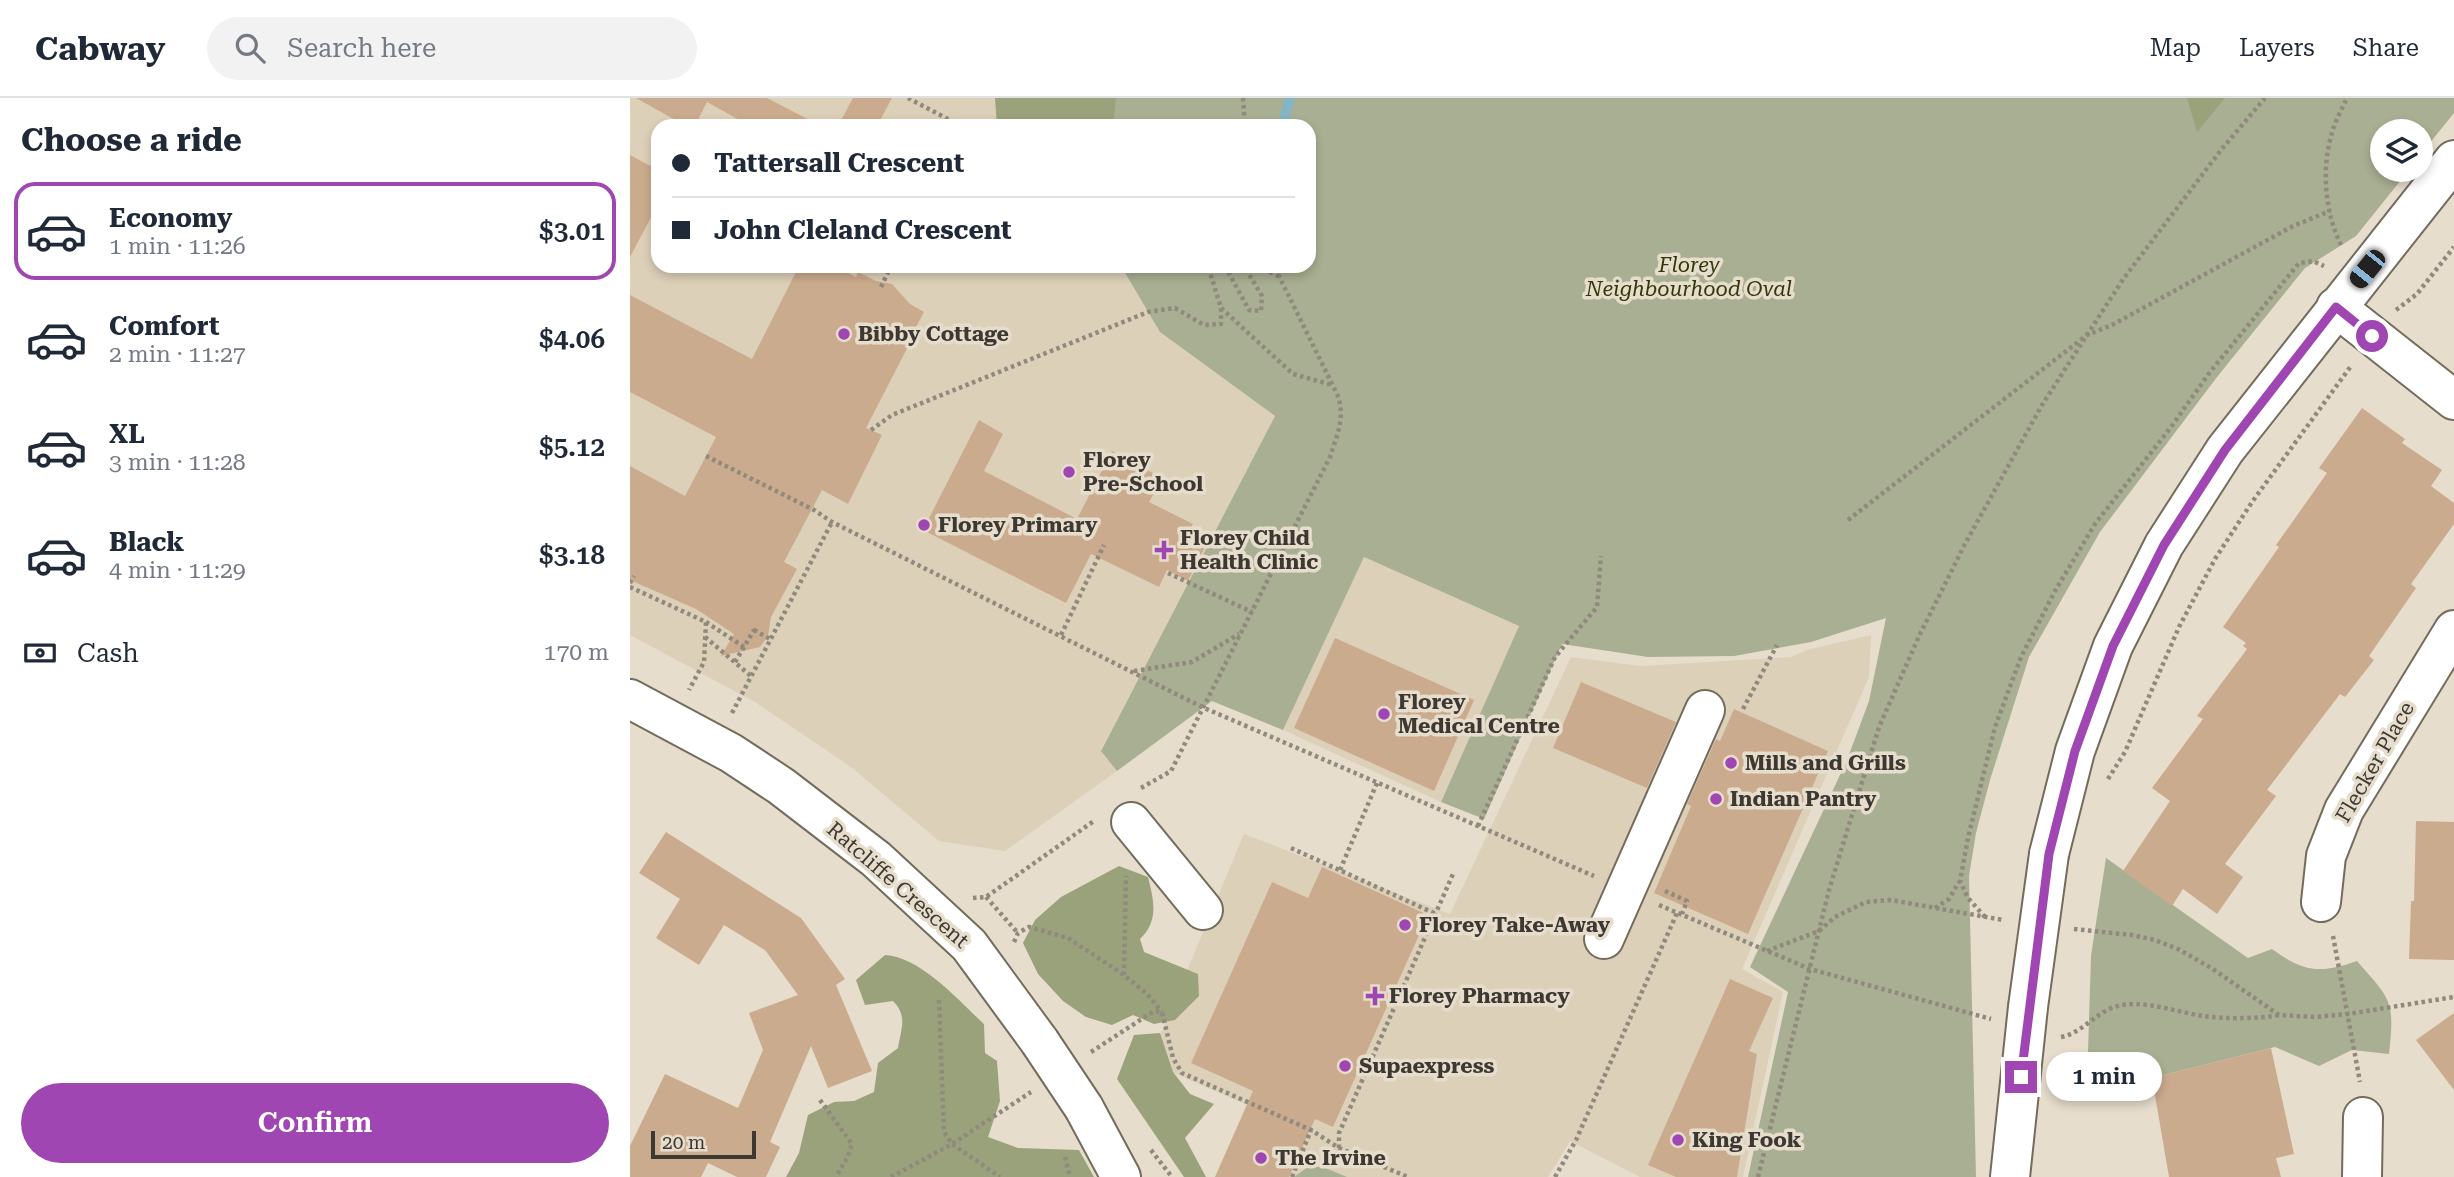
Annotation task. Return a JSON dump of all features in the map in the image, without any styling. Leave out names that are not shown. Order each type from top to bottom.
[{"type":"street","points":[[2010,1176],[2027,1018],[2049,854],[2075,751],[2113,646],[2164,545],[2225,450],[2454,160]]},
{"type":"street","points":[[2336,307],[2454,400]]},
{"type":"street","name":"Flecker Place","points":[[2321,902],[2326,856],[2344,810],[2454,630]]},
{"type":"street","name":"Ratcliffe Crescent","points":[[630,699],[730,753],[781,786],[876,859],[969,944],[1084,1108],[1121,1177]]},
{"type":"street","points":[[1604,939],[1705,709]]},
{"type":"street","points":[[1122,810],[1203,910]]},
{"type":"street","points":[[2362,1177],[2363,1117]]},
{"type":"path","points":[[908,98],[948,119]]},
{"type":"path","points":[[1243,98],[1244,119]]},
{"type":"path","points":[[1758,1177],[1829,890],[1879,727],[1920,634],[1965,544],[2036,417],[2087,335],[2124,278],[2221,150],[2265,98]]},
{"type":"path","points":[[2347,98],[2332,133],[2325,168],[2330,211],[2334,232],[2342,248],[2367,269]]},
{"type":"path","points":[[1848,520],[2087,335],[2112,325],[2293,226],[2330,211]]},
{"type":"path","points":[[2106,783],[2125,752],[2179,628],[2215,559],[2252,502],[2372,336],[2394,312],[2417,294],[2454,247]]},
{"type":"path","points":[[1935,908],[1949,899],[1960,881],[1995,727],[2021,657],[2095,524],[2210,372],[2299,264],[2313,261],[2327,268]]},
{"type":"path","points":[[881,287],[888,273]]},
{"type":"path","points":[[872,430],[892,415],[1148,312],[1175,308],[1204,325],[1221,324],[1221,308],[1210,273]]},
{"type":"path","points":[[1230,273],[1249,310],[1261,311],[1262,296],[1248,273]]},
{"type":"path","points":[[1272,273],[1279,276]]},
{"type":"path","points":[[941,918],[965,899],[986,897],[1122,810],[1171,771],[1330,457],[1341,424],[1341,405],[1333,385],[1278,273]]},
{"type":"path","points":[[1221,308],[1293,374],[1333,385]]},
{"type":"path","points":[[706,456],[1202,707],[1810,969],[2027,1018],[2057,1037],[2074,1034],[2094,1017],[2108,1009],[2124,1005],[2149,1006],[2206,1017],[2315,1017],[2454,997]]},
{"type":"path","points":[[730,717],[832,522]]},
{"type":"path","points":[[1061,635],[1104,545]]},
{"type":"path","points":[[1478,826],[1555,657],[1597,607],[1601,556]]},
{"type":"path","points":[[1168,573],[1252,612]]},
{"type":"path","points":[[634,576],[630,585],[706,622],[744,647]]},
{"type":"path","points":[[687,694],[704,662],[706,622]]},
{"type":"path","points":[[735,662],[753,629],[770,639]]},
{"type":"path","points":[[1133,671],[1192,662],[1242,632]]},
{"type":"path","points":[[705,637],[751,676]]},
{"type":"path","points":[[1340,870],[1377,783]]},
{"type":"path","points":[[1122,810],[1127,860],[1124,975]]},
{"type":"path","points":[[1291,848],[1436,914]]},
{"type":"path","points":[[1339,1148],[1339,1133],[1453,874]]},
{"type":"path","points":[[1960,881],[1968,898],[1985,917]]},
{"type":"path","points":[[986,897],[1018,933],[1029,927],[1068,938],[1146,993],[1163,1012],[1173,1058],[1182,1073],[1311,1130],[1339,1148],[1408,1177]]},
{"type":"path","points":[[1766,951],[1819,931],[1835,917],[1866,902],[1891,900],[2009,921]]},
{"type":"path","points":[[2321,902],[2336,945],[2360,1071],[2363,1117]]},
{"type":"path","points":[[1555,1177],[1576,1140],[1677,913]]},
{"type":"path","points":[[2072,929],[2132,934],[2178,949],[2213,969],[2279,1015]]},
{"type":"path","points":[[939,1000],[944,1132],[951,1144],[1000,1177]]},
{"type":"path","points":[[1154,1011],[1163,1012]]},
{"type":"path","points":[[820,1101],[852,1144],[836,1177]]},
{"type":"path","points":[[1292,1177],[1311,1130]]},
{"type":"path","points":[[891,1177],[951,1144]]},
{"type":"shaded area","name":"Florey Primary","points":[[630,98],[1023,98],[1035,119],[651,119],[651,273],[1125,273],[1160,332],[1275,416],[1101,750],[1117,771],[1005,851],[939,841],[851,767],[755,702],[630,635]]},
{"type":"shaded area","points":[[1364,557],[1519,626],[1441,802],[1283,730]]},
{"type":"shaded area","points":[[1871,635],[1869,677],[1742,969],[1783,992],[1743,1177],[1640,1177],[1570,1141],[1548,1177],[1215,1177],[1247,1105],[1149,1062],[1244,834],[1450,914],[1571,657],[1640,666],[1791,657],[1807,650]]},
{"type":"green space","points":[[995,98],[1116,98],[1114,119],[996,119]]},
{"type":"green space","name":"Florey Neighbourhood Oval","points":[[1023,98],[2454,98],[2454,113],[2433,139],[2433,119],[2370,119],[2370,182],[2399,182],[2356,236],[2305,268],[2217,377],[2100,532],[2029,657],[1990,780],[1976,833],[1969,876],[1976,1177],[1748,1177],[1788,992],[1750,967],[1847,760],[1869,701],[1886,618],[1811,642],[1734,656],[1648,657],[1562,644],[1484,819],[1441,802],[1519,626],[1364,557],[1283,730],[1212,701],[1117,771],[1101,751],[1275,416],[1160,332],[1125,273],[1316,273],[1316,119],[1035,119]]},
{"type":"green space","points":[[2187,98],[2225,98],[2197,132]]},
{"type":"green space","points":[[2106,858],[2248,958],[2272,949],[2293,962],[2313,968],[2333,968],[2357,961],[2384,993],[2388,1002],[2391,1022],[2389,1054],[2352,1050],[2319,1066],[2275,1047],[2152,1078],[2087,1083],[2091,956]]},
{"type":"green space","points":[[1119,866],[1148,877],[1153,910],[1150,925],[1140,939],[1144,952],[1198,974],[1199,996],[1175,1020],[1154,1024],[1133,1015],[1112,1025],[1086,1017],[1063,1001],[1038,974],[1023,943],[1035,920],[1061,897]]},
{"type":"green space","points":[[885,955],[912,963],[926,972],[984,1024],[985,1053],[997,1061],[1000,1101],[988,1137],[1018,1148],[1079,1150],[1094,1177],[786,1177],[799,1153],[808,1115],[834,1102],[854,1101],[874,1092],[878,1063],[898,1048],[902,1017],[898,1007],[893,1001],[865,1005],[856,980]]},
{"type":"green space","points":[[1160,1033],[1173,1072],[1190,1094],[1214,1104],[1185,1138],[1206,1177],[1184,1177],[1117,1079],[1134,1035]]},
{"type":"green space","points":[[1308,1167],[1323,1167],[1347,1177],[1294,1177]]},
{"type":"building","points":[[636,98],[767,98],[808,119],[737,119],[707,102],[698,119],[674,119]]},
{"type":"building","points":[[853,98],[892,98],[881,119],[842,119]]},
{"type":"building","points":[[630,155],[651,166],[651,217],[630,257]]},
{"type":"building","points":[[795,273],[848,273],[856,277],[860,273],[876,281],[892,284],[910,304],[924,312],[866,428],[882,435],[848,504],[822,490],[784,562],[797,569],[771,617],[768,636],[760,647],[721,656],[734,634],[696,609],[630,580],[630,466],[685,496],[716,437],[630,392],[630,295],[752,359]]},
{"type":"building","points":[[2362,408],[2405,439],[2402,443],[2442,470],[2431,486],[2454,503],[2454,524],[2411,584],[2416,588],[2369,656],[2374,660],[2345,697],[2340,694],[2267,790],[2276,796],[2225,864],[2243,877],[2217,914],[2183,889],[2172,906],[2123,871],[2170,801],[2152,788],[2203,719],[2197,716],[2247,649],[2243,646],[2246,643],[2223,627],[2327,473],[2319,468]]},
{"type":"building","points":[[979,420],[1003,434],[984,471],[1077,519],[1112,451],[1162,478],[1149,502],[1193,524],[1189,531],[1208,541],[1188,581],[1167,570],[1159,587],[1091,554],[1066,603],[923,530]]},
{"type":"building","name":"Florey Medical Centre","points":[[1335,638],[1474,700],[1434,791],[1294,728]]},
{"type":"building","points":[[1581,682],[1676,722],[1647,788],[1553,748]]},
{"type":"building","points":[[1734,709],[1828,751],[1748,934],[1654,893],[1691,806],[1687,804],[1716,739],[1720,741]]},
{"type":"building","points":[[2416,821],[2454,822],[2454,960],[2409,959]]},
{"type":"building","points":[[666,832],[801,918],[845,979],[836,985],[872,1071],[828,1088],[811,1046],[770,1142],[780,1147],[766,1177],[737,1177],[708,1163],[701,1177],[630,1177],[630,1146],[665,1074],[738,1108],[763,1050],[749,1013],[798,995],[765,950],[724,925],[699,965],[656,938],[680,899],[639,873]]},
{"type":"building","points":[[1322,867],[1428,915],[1333,1127],[1315,1119],[1289,1177],[1215,1177],[1253,1091],[1191,1063],[1272,882],[1308,898]]},
{"type":"building","points":[[1730,979],[1773,998],[1749,1051],[1757,1054],[1737,1177],[1676,1177],[1648,1165]]},
{"type":"building","points":[[2454,1013],[2454,1090],[2416,1040]]},
{"type":"building","points":[[2271,1048],[2294,1154],[2276,1158],[2281,1177],[2169,1177],[2152,1078]]},
{"type":"waterway","points":[[1284,119],[1290,98]]},
{"type":"place","name":"Bibby Cottage","points":[[844,334]]},
{"type":"place","name":"Florey Pre-School","points":[[1069,472]]},
{"type":"place","name":"Florey Primary","points":[[924,525]]},
{"type":"place","name":"Florey Child Health Clinic","points":[[1164,550]]},
{"type":"place","name":"Florey Medical Centre","points":[[1384,714]]},
{"type":"place","name":"Mills and Grills","points":[[1731,763]]},
{"type":"place","name":"Indian Pantry","points":[[1716,799]]},
{"type":"place","name":"Florey Take-Away","points":[[1405,925]]},
{"type":"place","name":"Florey Pharmacy","points":[[1375,996]]},
{"type":"place","name":"Supaexpress","points":[[1345,1066]]},
{"type":"place","name":"King Fook","points":[[1678,1140]]},
{"type":"place","name":"The Irvine","points":[[1261,1158]]},
{"type":"route","points":[[2021,1077],[2049,854],[2075,751],[2113,646],[2164,545],[2225,450],[2336,307],[2372,336]]}]
